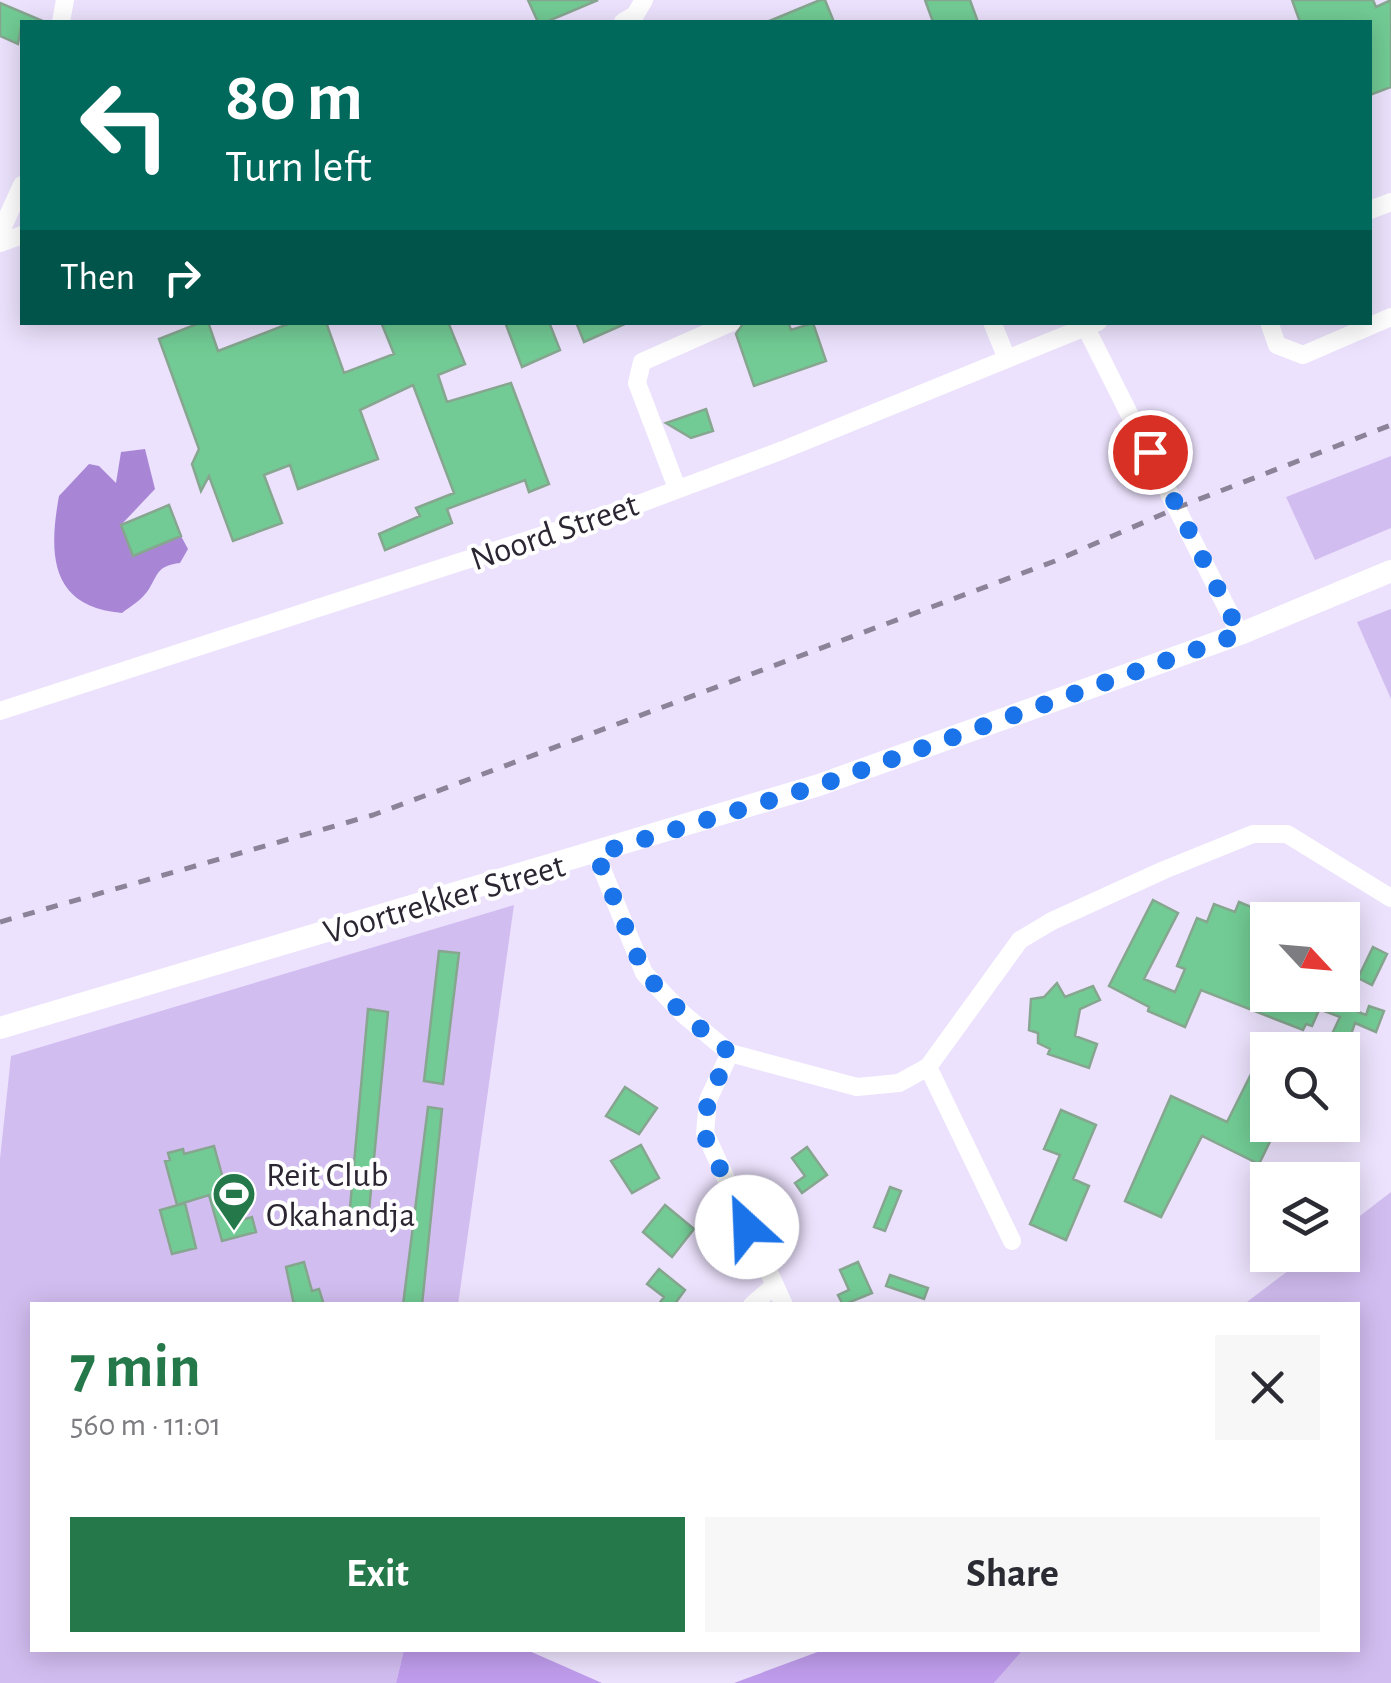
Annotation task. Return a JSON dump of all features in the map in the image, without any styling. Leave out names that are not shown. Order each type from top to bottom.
[{"type":"main road","name":"Voortrekker Street","points":[[0,1028],[820,785],[1240,634],[1391,571]]},
{"type":"street","points":[[626,20],[635,15],[644,0]]},
{"type":"street","points":[[0,234],[20,189]]},
{"type":"street","points":[[1270,325],[1277,345],[1302,355],[1391,317]]},
{"type":"street","points":[[677,488],[637,382],[638,372],[642,362],[725,325]]},
{"type":"street","points":[[993,325],[1007,360]]},
{"type":"street","points":[[1092,325],[1240,634]]},
{"type":"street","name":"Noord Street","points":[[0,711],[226,634],[488,555],[677,488],[1092,325]]},
{"type":"street","points":[[596,854],[644,973],[683,1014],[730,1053],[857,1087],[899,1084],[928,1068],[1020,940],[1164,870],[1252,834],[1287,834],[1391,898]]},
{"type":"street","points":[[730,1053],[708,1100],[704,1134],[782,1302]]},
{"type":"street","points":[[928,1068],[1012,1241]]},
{"type":"street","points":[[755,1302],[774,1285]]},
{"type":"shaded area","points":[[145,449],[155,489],[121,525],[133,556],[181,536],[188,549],[180,563],[160,571],[144,596],[122,613],[98,609],[81,601],[60,575],[54,539],[59,496],[89,464],[99,466],[116,483],[121,452]]},
{"type":"shaded area","points":[[1391,456],[1391,528],[1315,560],[1286,497]]},
{"type":"shaded area","points":[[1391,609],[1391,699],[1357,622]]},
{"type":"shaded area","name":"Reit Club Okahandja","points":[[514,905],[458,1302],[30,1302],[30,1652],[404,1652],[396,1683],[0,1683],[0,1159],[11,1056]]},
{"type":"shaded area","points":[[1391,1192],[1391,1683],[994,1683],[1021,1652],[1360,1652],[1360,1302],[1247,1302],[1287,1272],[1360,1272],[1360,1216]]},
{"type":"shaded area","points":[[404,1652],[532,1652],[602,1683],[396,1683]]},
{"type":"shaded area","points":[[818,1652],[1021,1652],[994,1683],[734,1683]]},
{"type":"building","points":[[528,0],[598,0],[551,20],[537,20]]},
{"type":"building","points":[[825,0],[833,20],[772,20]]},
{"type":"building","points":[[925,0],[970,0],[977,20],[932,20]]},
{"type":"building","points":[[1292,0],[1373,0],[1376,7],[1391,0],[1391,87],[1372,94],[1372,20],[1299,20]]},
{"type":"building","points":[[0,3],[40,20],[20,20],[18,44],[0,36]]},
{"type":"building","points":[[194,325],[209,325],[218,351],[285,325],[327,325],[344,373],[394,354],[382,325],[449,325],[465,364],[438,375],[447,402],[511,383],[549,484],[529,492],[525,480],[447,509],[452,523],[385,550],[379,534],[420,516],[416,508],[454,493],[413,385],[360,410],[378,459],[298,489],[290,465],[264,475],[282,523],[233,541],[209,476],[201,491],[192,464],[199,449],[159,339]]},
{"type":"building","points":[[506,325],[550,325],[560,350],[522,367]]},
{"type":"building","points":[[577,325],[622,325],[584,342]]},
{"type":"building","points":[[742,325],[789,325],[791,330],[814,325],[826,361],[754,386],[736,334]]},
{"type":"building","points":[[706,409],[713,431],[691,438],[666,423]]},
{"type":"building","points":[[169,505],[181,536],[133,556],[121,525]]},
{"type":"building","points":[[1153,900],[1178,913],[1144,979],[1175,992],[1185,969],[1177,966],[1197,918],[1207,922],[1214,904],[1235,912],[1239,902],[1250,907],[1250,1009],[1201,990],[1185,1027],[1148,1011],[1149,1007],[1109,986]]},
{"type":"building","points":[[1373,947],[1387,954],[1372,985],[1360,979]]},
{"type":"building","points":[[439,951],[459,953],[443,1084],[424,1081]]},
{"type":"building","points":[[1057,983],[1065,997],[1093,986],[1100,1000],[1080,1009],[1075,1036],[1097,1044],[1089,1068],[1048,1054],[1050,1049],[1038,1043],[1038,1033],[1029,1030],[1031,999],[1044,997]]},
{"type":"building","points":[[1369,1006],[1384,1011],[1376,1032],[1355,1023],[1352,1032],[1333,1032],[1340,1017],[1327,1012],[1366,1015]]},
{"type":"building","points":[[368,1009],[388,1012],[369,1211],[363,1211],[361,1221],[349,1219]]},
{"type":"building","points":[[1257,1012],[1318,1012],[1312,1026],[1306,1024],[1303,1030]]},
{"type":"building","points":[[1250,1076],[1250,1142],[1270,1142],[1260,1162],[1202,1136],[1161,1217],[1125,1201],[1171,1096],[1227,1122]]},
{"type":"building","points":[[625,1087],[657,1108],[639,1134],[606,1116]]},
{"type":"building","points":[[428,1107],[442,1109],[422,1302],[403,1302]]},
{"type":"building","points":[[1061,1110],[1096,1125],[1073,1179],[1089,1186],[1066,1240],[1030,1224],[1060,1155],[1044,1149]]},
{"type":"building","points":[[641,1145],[659,1178],[632,1193],[611,1161]]},
{"type":"building","points":[[214,1146],[235,1222],[252,1217],[256,1232],[222,1241],[209,1195],[177,1205],[165,1161],[170,1160],[168,1153],[183,1149],[184,1154]]},
{"type":"building","points":[[807,1147],[827,1175],[802,1193],[795,1183],[805,1176],[792,1158]]},
{"type":"building","points":[[890,1187],[901,1191],[885,1231],[874,1227]]},
{"type":"building","points":[[185,1203],[196,1248],[172,1254],[160,1210]]},
{"type":"building","points":[[665,1205],[694,1229],[672,1257],[643,1232]]},
{"type":"building","points":[[304,1262],[312,1291],[319,1289],[323,1302],[293,1302],[286,1267]]},
{"type":"building","points":[[858,1262],[872,1293],[842,1302],[838,1295],[849,1290],[840,1270]]},
{"type":"building","points":[[659,1269],[685,1290],[676,1302],[660,1302],[664,1297],[647,1284]]},
{"type":"building","points":[[890,1275],[928,1288],[924,1299],[886,1286]]},
{"type":"railway","points":[[0,922],[373,815],[1055,561],[1179,507],[1391,425]]},
{"type":"place","name":"Reit Club Okahandja","points":[[234,1232]]},
{"type":"route","points":[[747,1227],[704,1134],[708,1100],[730,1053],[683,1014],[644,973],[596,854],[820,785],[1240,634],[1150,452]]}]
